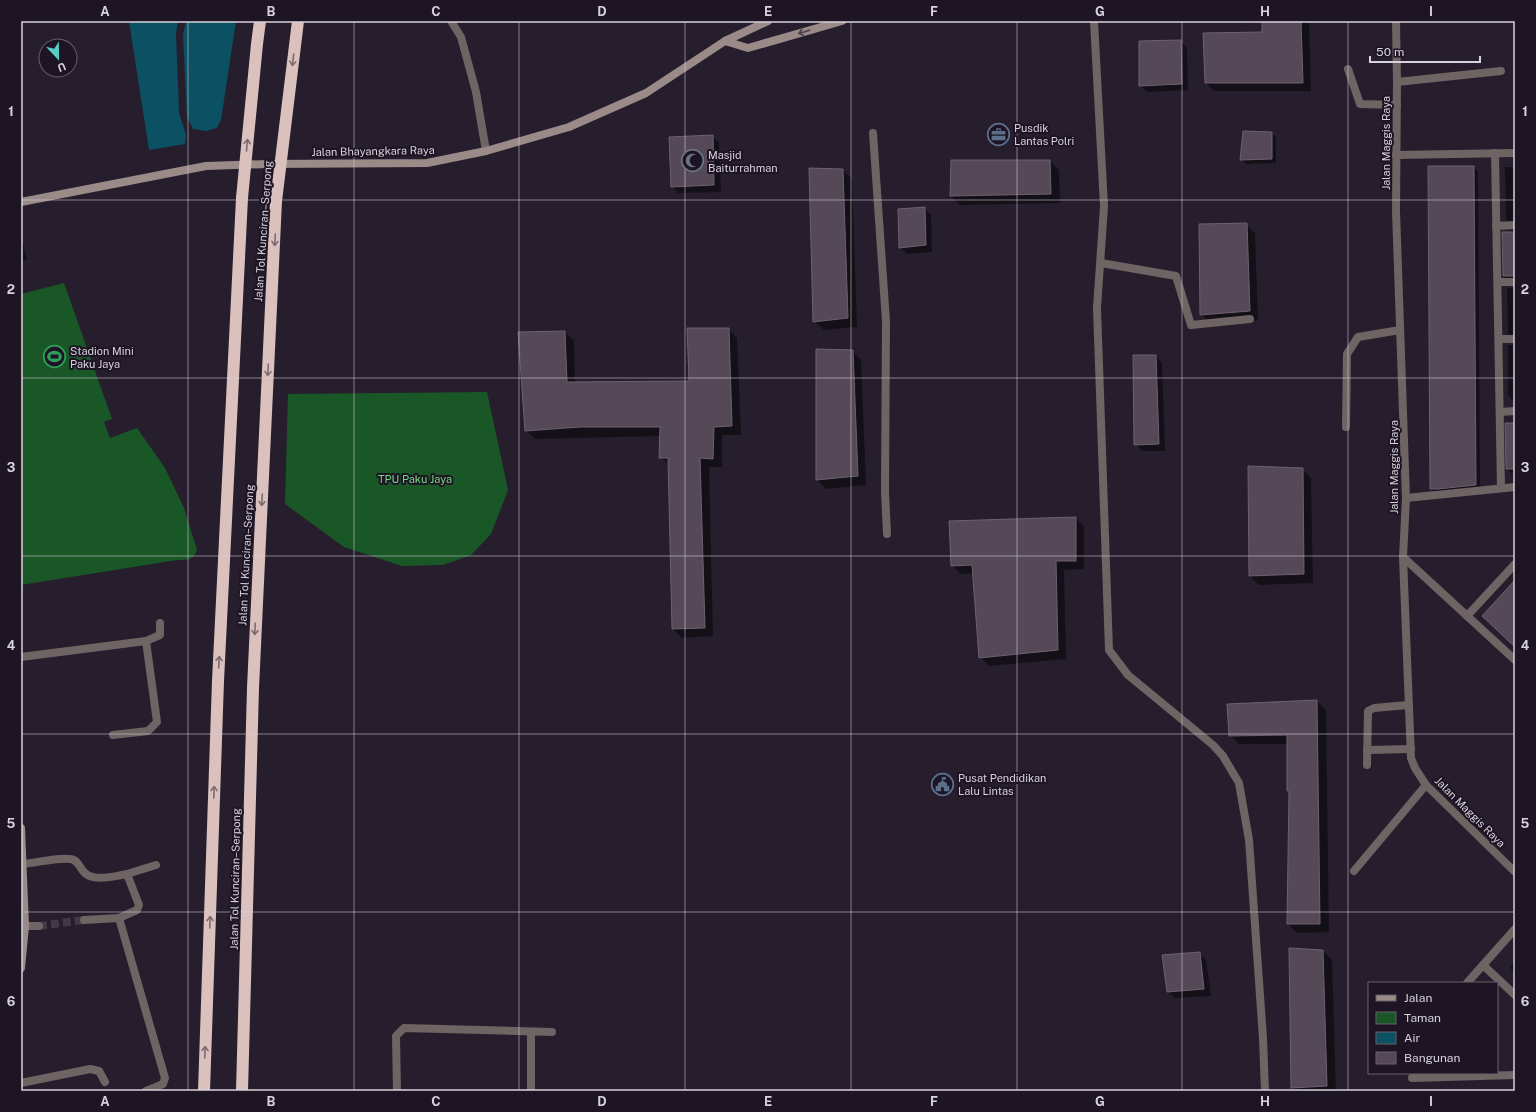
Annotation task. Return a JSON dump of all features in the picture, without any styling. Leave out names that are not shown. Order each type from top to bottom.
[{"type":"highway","name":"Jalan Tol Kunciran–Serpong","points":[[204,1091],[218,681],[242,198],[260,21]]},
{"type":"highway","name":"Jalan Tol Kunciran–Serpong","points":[[242,1091],[253,688],[276,201],[298,21]]},
{"type":"main road","points":[[725,41],[748,48],[842,21]]},
{"type":"main road","name":"Jalan Bhayangkara Raya","points":[[21,202],[206,166],[427,163],[486,151],[569,127],[646,93],[725,41],[763,22]]},
{"type":"main road","points":[[21,828],[25,926],[21,968]]},
{"type":"street","points":[[451,21],[461,37],[476,92],[486,151]]},
{"type":"street","points":[[1094,21],[1104,206],[1097,308],[1109,650],[1128,675],[1213,745],[1223,756],[1239,783],[1249,840],[1263,1038],[1265,1091]]},
{"type":"street","name":"Jalan Maggis Raya","points":[[1396,21],[1398,82],[1396,155],[1406,498],[1403,557],[1411,749],[1415,768],[1426,785],[1515,872]]},
{"type":"street","points":[[1348,69],[1360,104],[1397,105]]},
{"type":"street","points":[[1398,82],[1502,70]]},
{"type":"street","points":[[873,133],[886,321],[885,492],[887,534]]},
{"type":"street","points":[[1396,155],[1515,153]]},
{"type":"street","points":[[1495,154],[1501,488]]},
{"type":"street","points":[[1496,226],[1515,224]]},
{"type":"street","points":[[1101,262],[1176,276],[1191,325],[1250,319]]},
{"type":"street","points":[[1498,282],[1515,282]]},
{"type":"street","points":[[1346,427],[1347,354],[1358,337],[1400,330]]},
{"type":"street","points":[[1499,339],[1515,339]]},
{"type":"street","points":[[1500,412],[1515,411]]},
{"type":"street","points":[[1406,498],[1515,487]]},
{"type":"street","points":[[1403,557],[1515,660]]},
{"type":"street","points":[[1467,616],[1515,564]]},
{"type":"street","points":[[21,657],[146,641],[160,634],[160,624]]},
{"type":"street","points":[[113,735],[148,731],[157,722],[146,641]]},
{"type":"street","points":[[1367,764],[1368,715],[1370,709],[1408,705]]},
{"type":"street","points":[[1367,750],[1411,749]]},
{"type":"street","points":[[1354,871],[1426,785]]},
{"type":"street","points":[[23,864],[71,858],[79,864],[83,872],[92,876],[110,877],[128,874],[156,865]]},
{"type":"street","points":[[84,920],[119,918],[137,910],[139,905],[128,874]]},
{"type":"street","points":[[119,918],[165,1078],[163,1084],[146,1091]]},
{"type":"street","points":[[25,926],[40,926]]},
{"type":"street","points":[[1468,982],[1515,929]]},
{"type":"street","points":[[1483,965],[1515,995]]},
{"type":"street","points":[[397,1091],[396,1036],[401,1029],[552,1032]]},
{"type":"street","points":[[530,1032],[531,1091]]},
{"type":"street","points":[[21,1082],[90,1069],[99,1071],[105,1082]]},
{"type":"street","points":[[1412,1078],[1483,1074],[1515,1075]]},
{"type":"green space","points":[[64,283],[112,419],[104,422],[110,438],[137,428],[165,468],[184,508],[197,550],[192,558],[187,559],[21,585],[21,294]]},
{"type":"green space","name":"TPU Paku Jaya","points":[[487,392],[508,490],[491,534],[471,555],[443,565],[402,566],[344,547],[285,504],[288,394]]},
{"type":"water","points":[[129,21],[178,21],[176,33],[179,113],[186,135],[185,144],[149,150]]},
{"type":"water","points":[[186,21],[236,21],[221,120],[217,128],[206,131],[193,129],[187,117],[183,35]]},
{"type":"building","points":[[1262,21],[1301,21],[1303,83],[1205,83],[1203,33],[1262,32]]},
{"type":"building","points":[[1181,40],[1182,84],[1139,86],[1139,41]]},
{"type":"building","points":[[1243,131],[1272,132],[1272,159],[1240,160]]},
{"type":"building","name":"Masjid Baiturrahman","points":[[713,135],[714,185],[671,187],[669,137]]},
{"type":"building","points":[[951,160],[1050,160],[1051,194],[950,196]]},
{"type":"building","points":[[1428,166],[1474,166],[1476,485],[1438,489],[1430,489]]},
{"type":"building","points":[[809,168],[843,169],[848,318],[813,322]]},
{"type":"building","points":[[925,207],[926,245],[899,248],[898,209]]},
{"type":"building","points":[[1247,223],[1250,311],[1200,315],[1199,224]]},
{"type":"building","points":[[1502,232],[1515,232],[1515,276],[1503,276]]},
{"type":"building","points":[[687,328],[729,328],[732,426],[714,427],[713,459],[700,458],[705,628],[672,629],[668,458],[659,458],[660,427],[580,427],[525,431],[518,332],[565,331],[567,382],[689,381]]},
{"type":"building","points":[[816,349],[853,350],[858,476],[816,480]]},
{"type":"building","points":[[1133,355],[1156,355],[1159,444],[1134,445]]},
{"type":"building","points":[[1505,423],[1515,423],[1515,469],[1506,469]]},
{"type":"building","points":[[1248,466],[1303,468],[1304,574],[1249,576]]},
{"type":"building","points":[[1076,517],[1076,561],[1056,561],[1058,650],[979,658],[972,565],[951,566],[949,521]]},
{"type":"building","points":[[1515,580],[1515,647],[1482,616]]},
{"type":"building","points":[[1317,700],[1320,924],[1287,924],[1289,791],[1287,791],[1287,735],[1229,736],[1227,704]]},
{"type":"building","points":[[1289,948],[1323,950],[1327,1086],[1291,1088]]},
{"type":"building","points":[[1200,952],[1204,989],[1167,992],[1162,955]]},
{"type":"tunnel","points":[[39,926],[84,920]]},
{"type":"place","name":"Pusdik Lantas Polri","points":[[999,134]]},
{"type":"place","name":"Masjid Baiturrahman","points":[[692,161]]},
{"type":"place","name":"Stadion Mini Paku Jaya","points":[[55,357]]},
{"type":"place","name":"Pusat Pendidikan Lalu Lintas","points":[[942,784]]}]
